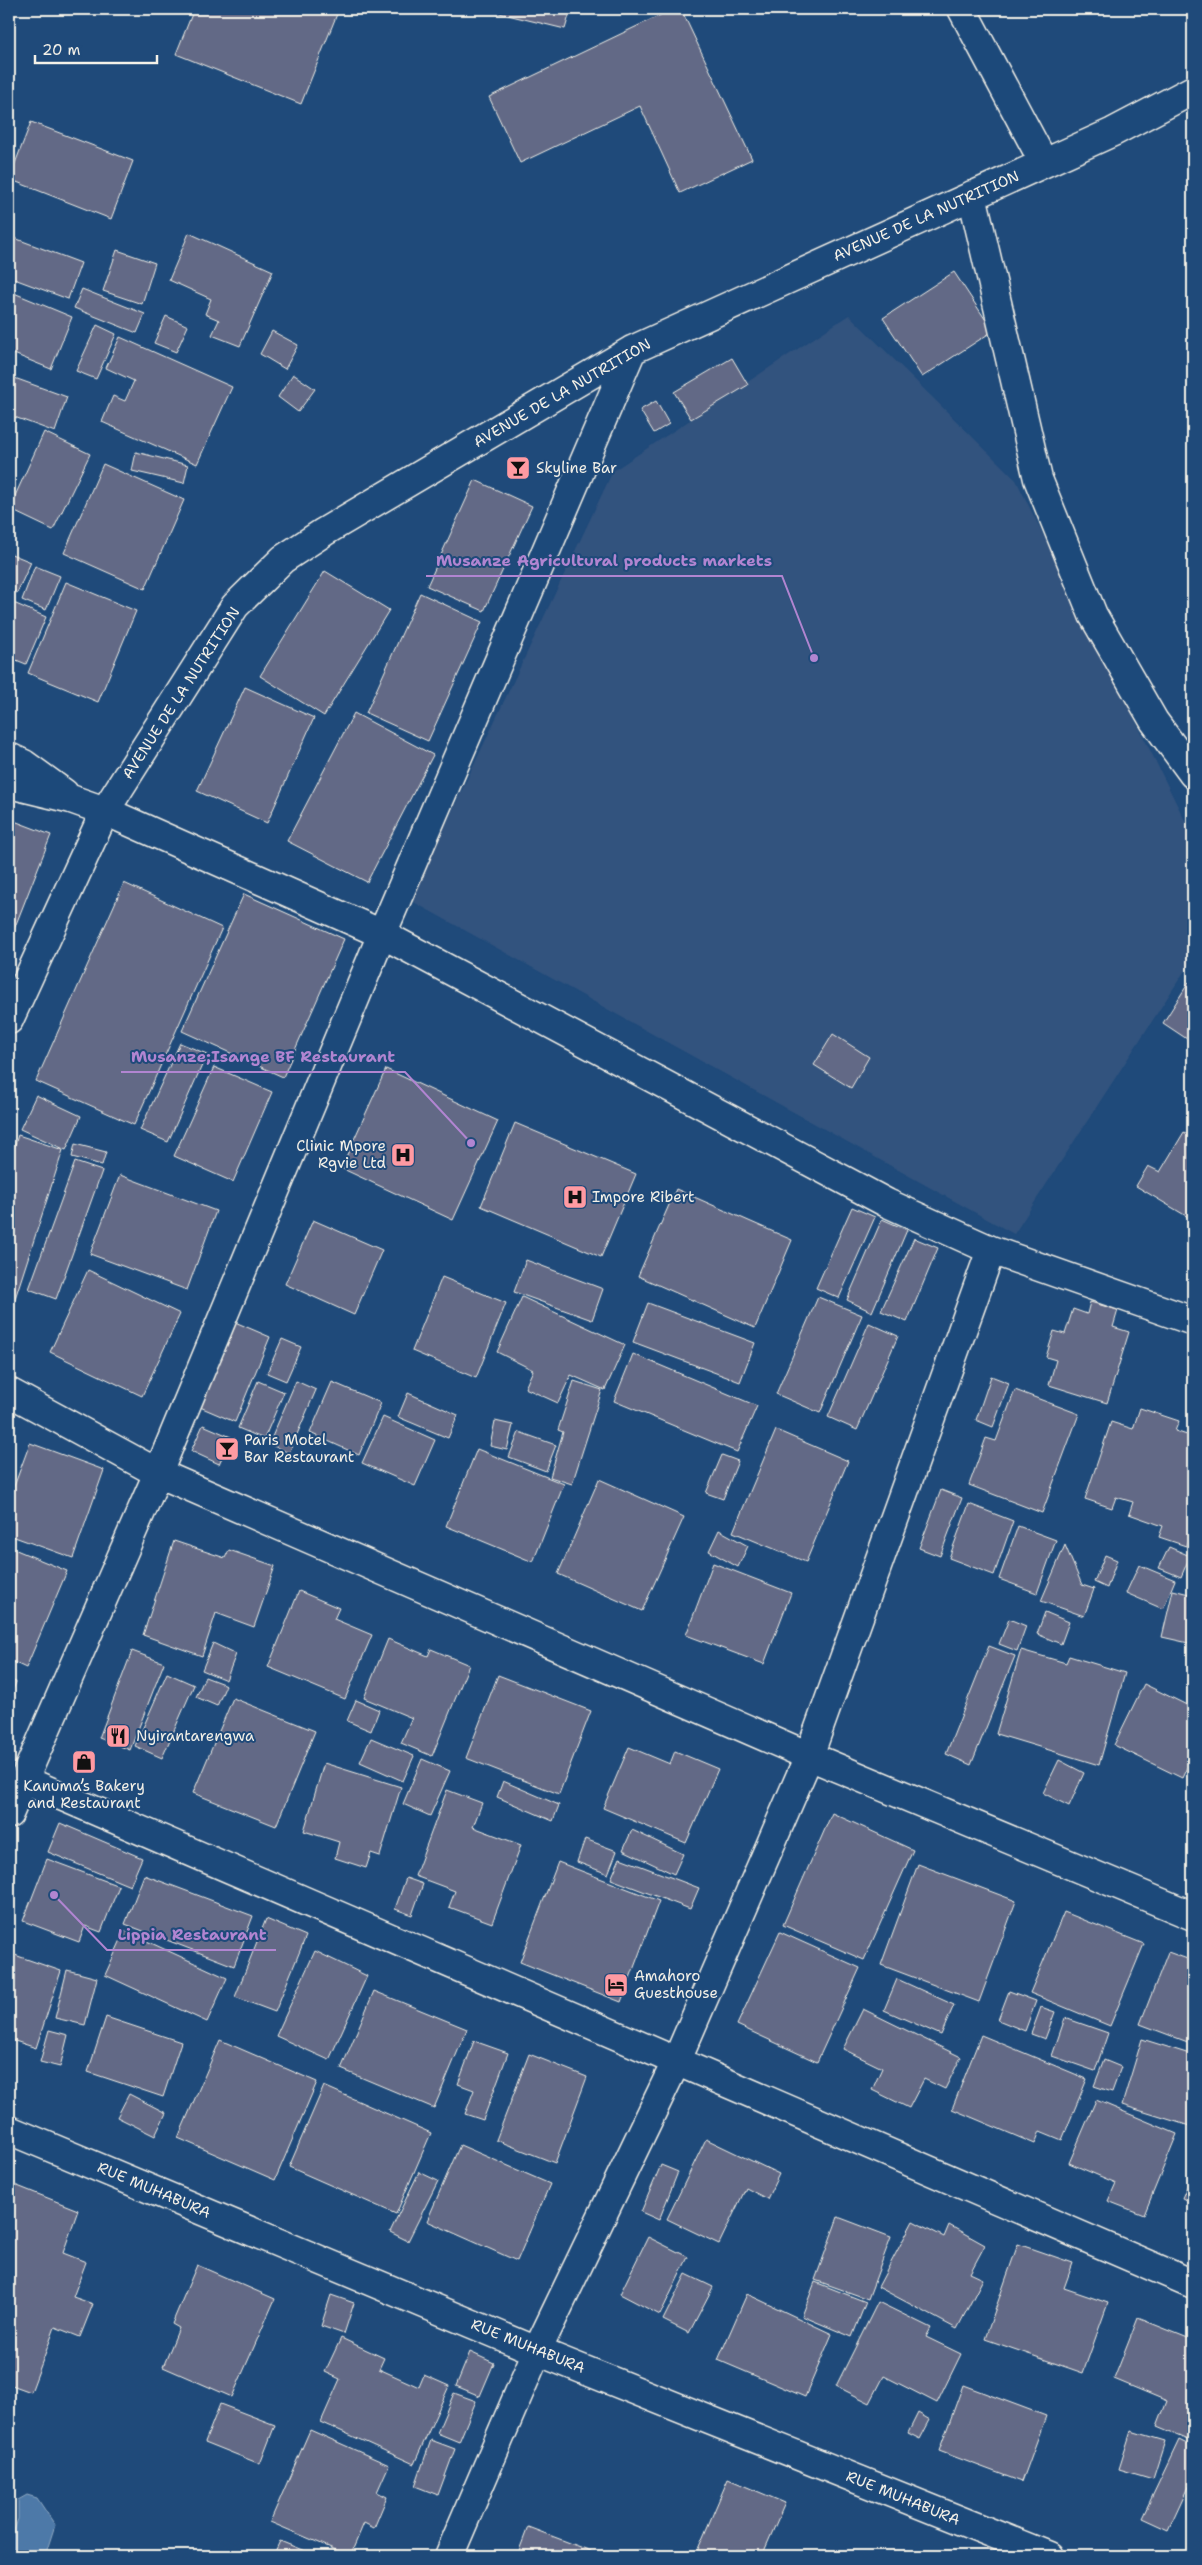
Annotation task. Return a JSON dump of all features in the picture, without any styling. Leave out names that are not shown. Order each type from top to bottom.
[{"type":"street","points":[[962,9],[1044,164]]},
{"type":"street","name":"AVENUE DE LA NUTRITION","points":[[9,1020],[106,811],[235,606],[283,559],[333,527],[632,350],[1044,164],[1113,132],[1193,90]]},
{"type":"street","points":[[972,195],[1038,479],[1093,615],[1154,721],[1193,774]]},
{"type":"street","points":[[9,1814],[158,1473],[382,934],[632,350]]},
{"type":"street","points":[[9,757],[24,764],[72,799]]},
{"type":"street","points":[[9,784],[72,799],[106,811],[382,934],[887,1204],[991,1250],[1193,1321]]},
{"type":"street","points":[[448,2556],[537,2351],[677,2060],[810,1756],[991,1250]]},
{"type":"street","points":[[9,1392],[158,1473],[810,1756],[1193,1916]]},
{"type":"street","points":[[24,1780],[1193,2284]]},
{"type":"street","name":"RUE MUHABURA","points":[[9,2130],[537,2351],[1049,2556]]},
{"type":"shaded area","points":[[849,315],[1016,480],[1193,837],[1193,958],[1014,1234],[410,900],[613,471]]},
{"type":"shaded area","points":[[27,2495],[37,2498],[55,2525],[45,2556],[9,2556],[9,2545],[18,2519],[18,2500]]},
{"type":"building","points":[[194,9],[339,9],[301,104],[176,54]]},
{"type":"building","points":[[483,9],[571,9],[565,29]]},
{"type":"building","points":[[673,9],[681,9],[752,159],[680,193],[640,106],[520,163],[489,97]]},
{"type":"building","points":[[9,118],[13,119],[9,130]]},
{"type":"building","points":[[31,122],[133,161],[111,219],[9,179]]},
{"type":"building","points":[[189,233],[273,271],[240,346],[212,335],[219,320],[205,314],[211,299],[169,280]]},
{"type":"building","points":[[9,236],[81,263],[68,299],[9,277]]},
{"type":"building","points":[[117,250],[155,263],[142,304],[103,291]]},
{"type":"building","points":[[954,272],[993,331],[922,377],[883,318]]},
{"type":"building","points":[[82,289],[145,314],[137,333],[74,308]]},
{"type":"building","points":[[9,291],[72,317],[51,369],[9,352]]},
{"type":"building","points":[[166,316],[188,326],[176,352],[154,343]]},
{"type":"building","points":[[97,325],[116,334],[96,379],[76,371]]},
{"type":"building","points":[[272,331],[298,345],[285,369],[260,354]]},
{"type":"building","points":[[120,337],[232,387],[197,464],[102,422],[113,396],[125,401],[134,381],[106,368]]},
{"type":"building","points":[[732,358],[748,385],[691,419],[674,392]]},
{"type":"building","points":[[293,374],[315,389],[298,412],[278,397]]},
{"type":"building","points":[[9,376],[67,397],[55,432],[9,415]]},
{"type":"building","points":[[656,401],[669,424],[654,433],[640,410]]},
{"type":"building","points":[[44,432],[90,454],[53,530],[9,509]]},
{"type":"building","points":[[136,452],[188,465],[184,483],[132,471]]},
{"type":"building","points":[[103,464],[184,500],[145,589],[64,553]]},
{"type":"building","points":[[475,480],[532,506],[484,611],[427,586]]},
{"type":"building","points":[[9,553],[31,562],[17,593],[9,589]]},
{"type":"building","points":[[35,566],[60,576],[46,610],[22,600]]},
{"type":"building","points":[[325,571],[389,610],[324,716],[260,676]]},
{"type":"building","points":[[66,582],[136,611],[98,702],[28,673]]},
{"type":"building","points":[[420,593],[482,622],[428,741],[366,713]]},
{"type":"building","points":[[9,601],[46,617],[26,664],[9,657]]},
{"type":"building","points":[[245,687],[314,718],[267,823],[197,791]]},
{"type":"building","points":[[354,713],[433,755],[367,882],[287,841]]},
{"type":"building","points":[[9,819],[51,835],[9,942]]},
{"type":"building","points":[[124,883],[222,928],[134,1125],[36,1081]]},
{"type":"building","points":[[244,894],[344,939],[283,1077],[182,1031]]},
{"type":"building","points":[[1189,982],[1193,985],[1193,1043],[1163,1023]]},
{"type":"building","points":[[833,1034],[869,1057],[851,1088],[814,1065]]},
{"type":"building","points":[[180,1043],[207,1054],[168,1142],[140,1130]]},
{"type":"building","points":[[214,1067],[272,1092],[233,1182],[174,1156]]},
{"type":"building","points":[[386,1069],[498,1121],[453,1220],[341,1168]]},
{"type":"building","points":[[36,1095],[81,1116],[66,1150],[20,1129]]},
{"type":"building","points":[[515,1123],[636,1174],[601,1257],[481,1206]]},
{"type":"building","points":[[1184,1132],[1191,1137],[1193,1134],[1193,1220],[1136,1186],[1148,1166],[1160,1172]]},
{"type":"building","points":[[18,1135],[63,1150],[9,1317],[9,1164]]},
{"type":"building","points":[[75,1144],[106,1152],[102,1165],[72,1157]]},
{"type":"building","points":[[75,1162],[102,1171],[56,1299],[29,1289]]},
{"type":"building","points":[[120,1175],[216,1211],[187,1290],[90,1254]]},
{"type":"building","points":[[676,1189],[792,1240],[755,1328],[638,1276]]},
{"type":"building","points":[[852,1207],[875,1217],[839,1298],[816,1288]]},
{"type":"building","points":[[882,1219],[907,1230],[872,1312],[847,1300]]},
{"type":"building","points":[[313,1220],[382,1250],[354,1315],[285,1284]]},
{"type":"building","points":[[914,1238],[938,1248],[907,1322],[881,1311]]},
{"type":"building","points":[[526,1260],[603,1289],[592,1320],[514,1292]]},
{"type":"building","points":[[88,1270],[180,1314],[142,1396],[50,1352]]},
{"type":"building","points":[[442,1277],[506,1303],[476,1378],[412,1351]]},
{"type":"building","points":[[522,1297],[625,1345],[605,1390],[571,1375],[558,1403],[525,1388],[533,1370],[497,1352]]},
{"type":"building","points":[[818,1297],[862,1315],[820,1413],[776,1394]]},
{"type":"building","points":[[1090,1302],[1118,1310],[1113,1327],[1129,1332],[1107,1403],[1049,1385],[1056,1360],[1046,1357],[1054,1331],[1065,1334],[1073,1309],[1087,1314]]},
{"type":"building","points":[[648,1303],[755,1343],[740,1382],[633,1342]]},
{"type":"building","points":[[235,1322],[270,1337],[235,1422],[200,1407]]},
{"type":"building","points":[[869,1323],[898,1336],[857,1430],[828,1417]]},
{"type":"building","points":[[282,1339],[301,1347],[286,1381],[267,1373]]},
{"type":"building","points":[[633,1354],[757,1406],[737,1452],[614,1401]]},
{"type":"building","points":[[991,1376],[1009,1383],[993,1427],[976,1420]]},
{"type":"building","points":[[258,1381],[284,1392],[264,1439],[238,1428]]},
{"type":"building","points":[[296,1381],[316,1390],[289,1453],[269,1444]]},
{"type":"building","points":[[574,1381],[602,1390],[572,1484],[550,1477],[563,1432],[558,1430]]},
{"type":"building","points":[[332,1382],[381,1403],[359,1455],[310,1433]]},
{"type":"building","points":[[1015,1390],[1079,1414],[1042,1513],[969,1485],[986,1438],[996,1441]]},
{"type":"building","points":[[408,1393],[458,1415],[448,1438],[398,1417]]},
{"type":"building","points":[[1140,1408],[1179,1421],[1175,1431],[1193,1437],[1193,1526],[1186,1546],[1159,1537],[1163,1526],[1129,1514],[1133,1502],[1116,1497],[1112,1508],[1085,1499],[1111,1422],[1133,1429]]},
{"type":"building","points":[[383,1417],[435,1440],[415,1486],[362,1463]]},
{"type":"building","points":[[495,1421],[513,1425],[507,1450],[490,1446]]},
{"type":"building","points":[[203,1425],[231,1437],[219,1464],[191,1451]]},
{"type":"building","points":[[9,1429],[15,1431],[9,1446]]},
{"type":"building","points":[[776,1430],[848,1461],[806,1562],[733,1532]]},
{"type":"building","points":[[519,1432],[556,1445],[546,1471],[509,1457]]},
{"type":"building","points":[[30,1443],[104,1470],[73,1558],[9,1535],[9,1500]]},
{"type":"building","points":[[477,1449],[564,1484],[533,1562],[446,1526]]},
{"type":"building","points":[[722,1455],[738,1461],[723,1499],[706,1493]]},
{"type":"building","points":[[599,1479],[684,1517],[642,1611],[558,1574]]},
{"type":"building","points":[[941,1490],[962,1498],[940,1556],[919,1548]]},
{"type":"building","points":[[969,1504],[1013,1521],[994,1575],[949,1558]]},
{"type":"building","points":[[1018,1526],[1056,1540],[1037,1593],[999,1579]]},
{"type":"building","points":[[719,1530],[748,1546],[738,1567],[709,1551]]},
{"type":"building","points":[[174,1541],[225,1558],[229,1550],[275,1566],[254,1627],[216,1613],[202,1656],[143,1635]]},
{"type":"building","points":[[1065,1545],[1082,1585],[1094,1589],[1084,1616],[1041,1601]]},
{"type":"building","points":[[9,1547],[67,1571],[26,1668],[9,1660]]},
{"type":"building","points":[[1169,1547],[1190,1556],[1181,1577],[1159,1568]]},
{"type":"building","points":[[1105,1555],[1117,1560],[1107,1588],[1094,1582]]},
{"type":"building","points":[[713,1563],[791,1593],[764,1664],[686,1635]]},
{"type":"building","points":[[1139,1565],[1175,1580],[1163,1609],[1126,1593]]},
{"type":"building","points":[[1173,1590],[1193,1595],[1193,1644],[1162,1637]]},
{"type":"building","points":[[299,1591],[339,1608],[334,1619],[372,1635],[345,1699],[268,1667]]},
{"type":"building","points":[[1045,1612],[1069,1622],[1061,1644],[1037,1634]]},
{"type":"building","points":[[1009,1619],[1026,1626],[1017,1651],[999,1644]]},
{"type":"building","points":[[388,1639],[428,1656],[431,1649],[469,1665],[432,1756],[401,1743],[412,1718],[364,1698]]},
{"type":"building","points":[[213,1643],[236,1654],[226,1680],[202,1670]]},
{"type":"building","points":[[989,1646],[1015,1656],[971,1765],[946,1754]]},
{"type":"building","points":[[1021,1650],[1066,1663],[1069,1656],[1125,1673],[1099,1765],[996,1734]]},
{"type":"building","points":[[132,1651],[164,1663],[130,1750],[99,1738]]},
{"type":"building","points":[[167,1673],[194,1685],[162,1758],[135,1746]]},
{"type":"building","points":[[498,1675],[591,1711],[559,1794],[466,1758]]},
{"type":"building","points":[[205,1677],[226,1685],[217,1706],[196,1697]]},
{"type":"building","points":[[9,1679],[16,1682],[9,1701]]},
{"type":"building","points":[[1144,1684],[1193,1708],[1193,1755],[1182,1778],[1114,1745]]},
{"type":"building","points":[[233,1698],[315,1731],[276,1826],[193,1793]]},
{"type":"building","points":[[356,1700],[379,1710],[371,1731],[347,1721]]},
{"type":"building","points":[[371,1738],[414,1756],[403,1781],[360,1762]]},
{"type":"building","points":[[629,1747],[670,1764],[675,1751],[718,1769],[686,1843],[603,1808]]},
{"type":"building","points":[[422,1759],[450,1771],[430,1816],[403,1804]]},
{"type":"building","points":[[1059,1760],[1084,1773],[1069,1806],[1043,1793]]},
{"type":"building","points":[[324,1763],[401,1787],[380,1856],[371,1853],[366,1868],[335,1858],[339,1842],[304,1831]]},
{"type":"building","points":[[503,1781],[559,1805],[553,1821],[497,1797]]},
{"type":"building","points":[[447,1790],[482,1803],[473,1827],[521,1845],[492,1923],[449,1907],[455,1891],[415,1876]]},
{"type":"building","points":[[832,1813],[913,1850],[864,1960],[783,1925]]},
{"type":"building","points":[[60,1823],[142,1858],[130,1886],[48,1852]]},
{"type":"building","points":[[632,1830],[683,1854],[674,1874],[623,1850]]},
{"type":"building","points":[[585,1839],[617,1851],[608,1874],[577,1862]]},
{"type":"building","points":[[620,1858],[699,1888],[690,1909],[611,1879]]},
{"type":"building","points":[[47,1859],[119,1886],[101,1932],[85,1926],[79,1942],[23,1921]]},
{"type":"building","name":"Amahoro Guesthouse","points":[[558,1862],[659,1901],[621,2002],[520,1962]]},
{"type":"building","points":[[918,1864],[1016,1901],[979,2002],[881,1965]]},
{"type":"building","points":[[144,1875],[253,1916],[234,1966],[125,1924]]},
{"type":"building","points":[[406,1878],[423,1884],[412,1915],[395,1909]]},
{"type":"building","points":[[1064,1912],[1144,1944],[1110,2026],[1030,1993]]},
{"type":"building","points":[[266,1919],[306,1936],[275,2012],[235,1997]]},
{"type":"building","points":[[125,1931],[227,1978],[207,2022],[105,1975]]},
{"type":"building","points":[[780,1932],[860,1968],[817,2062],[737,2025]]},
{"type":"building","points":[[315,1951],[367,1976],[329,2060],[276,2036]]},
{"type":"building","points":[[1168,1952],[1193,1961],[1193,2044],[1140,2024]]},
{"type":"building","points":[[9,1953],[61,1971],[36,2048],[9,2039]]},
{"type":"building","points":[[67,1970],[97,1978],[85,2025],[55,2018]]},
{"type":"building","points":[[897,1979],[954,2005],[941,2035],[884,2010]]},
{"type":"building","points":[[374,1991],[467,2029],[434,2108],[341,2069]]},
{"type":"building","points":[[1009,1991],[1036,2001],[1025,2031],[998,2020]]},
{"type":"building","points":[[1041,2007],[1055,2012],[1045,2039],[1031,2034]]},
{"type":"building","points":[[863,2009],[961,2057],[945,2089],[924,2079],[909,2108],[872,2090],[882,2068],[843,2049]]},
{"type":"building","points":[[106,2017],[181,2042],[163,2097],[88,2072]]},
{"type":"building","points":[[1065,2018],[1108,2033],[1095,2071],[1052,2056]]},
{"type":"building","points":[[49,2030],[68,2035],[60,2067],[40,2062]]},
{"type":"building","points":[[981,2035],[1087,2079],[1062,2140],[1040,2131],[1035,2144],[952,2109]]},
{"type":"building","points":[[1142,2039],[1193,2055],[1193,2127],[1122,2105]]},
{"type":"building","points":[[220,2040],[317,2082],[275,2180],[178,2138]]},
{"type":"building","points":[[474,2041],[508,2053],[483,2120],[465,2114],[474,2090],[458,2084]]},
{"type":"building","points":[[529,2054],[587,2077],[555,2163],[496,2140]]},
{"type":"building","points":[[1104,2060],[1121,2067],[1112,2092],[1094,2086]]},
{"type":"building","points":[[324,2086],[431,2133],[396,2214],[289,2167]]},
{"type":"building","points":[[129,2094],[166,2113],[155,2136],[117,2117]]},
{"type":"building","points":[[1096,2100],[1177,2134],[1144,2215],[1108,2201],[1116,2183],[1069,2163]]},
{"type":"building","points":[[706,2139],[779,2174],[767,2199],[746,2188],[719,2244],[667,2219]]},
{"type":"building","points":[[460,2145],[550,2184],[517,2261],[427,2221]]},
{"type":"building","points":[[661,2165],[678,2172],[659,2220],[641,2212]]},
{"type":"building","points":[[419,2172],[438,2181],[408,2241],[390,2232]]},
{"type":"building","points":[[1193,2173],[1193,2203],[1182,2198]]},
{"type":"building","points":[[15,2185],[78,2210],[63,2253],[86,2262],[73,2297],[93,2304],[80,2337],[55,2327],[31,2392],[9,2384],[9,2201]]},
{"type":"building","points":[[838,2217],[891,2237],[868,2299],[815,2280]]},
{"type":"building","points":[[913,2221],[944,2237],[949,2225],[985,2245],[970,2273],[983,2279],[957,2329],[878,2287]]},
{"type":"building","points":[[648,2237],[688,2257],[660,2315],[620,2294]]},
{"type":"building","points":[[1018,2244],[1073,2263],[1064,2288],[1108,2303],[1083,2373],[985,2339]]},
{"type":"building","points":[[197,2265],[275,2299],[232,2397],[163,2367],[179,2328],[172,2324]]},
{"type":"building","points":[[686,2274],[713,2287],[689,2333],[663,2320]]},
{"type":"building","points":[[815,2282],[866,2302],[852,2337],[802,2316]]},
{"type":"building","points":[[747,2294],[832,2334],[805,2397],[718,2360]]},
{"type":"building","points":[[331,2295],[354,2303],[344,2334],[321,2326]]},
{"type":"building","points":[[878,2302],[931,2328],[926,2337],[961,2354],[937,2403],[884,2376],[870,2403],[836,2386]]},
{"type":"building","points":[[1138,2318],[1193,2340],[1193,2433],[1190,2441],[1157,2427],[1167,2401],[1114,2379]]},
{"type":"building","points":[[341,2338],[384,2358],[379,2369],[419,2387],[424,2375],[449,2386],[414,2464],[321,2422],[340,2379],[325,2372]]},
{"type":"building","points":[[470,2352],[494,2363],[480,2396],[456,2386]]},
{"type":"building","points":[[963,2385],[1046,2416],[1022,2482],[939,2451]]},
{"type":"building","points":[[454,2393],[476,2401],[459,2442],[437,2433]]},
{"type":"building","points":[[220,2404],[275,2425],[260,2464],[205,2442]]},
{"type":"building","points":[[918,2413],[930,2420],[920,2439],[908,2433]]},
{"type":"building","points":[[310,2430],[389,2465],[377,2492],[387,2497],[374,2528],[364,2523],[350,2556],[270,2522]]},
{"type":"building","points":[[1131,2431],[1165,2441],[1153,2479],[1119,2469]]},
{"type":"building","points":[[431,2440],[455,2449],[438,2495],[415,2486]]},
{"type":"building","points":[[1179,2440],[1193,2447],[1193,2476],[1168,2530],[1142,2518]]},
{"type":"building","points":[[728,2479],[785,2503],[762,2556],[695,2556]]},
{"type":"building","points":[[528,2527],[591,2551],[589,2556],[517,2556]]},
{"type":"building","points":[[1193,2533],[1193,2546],[1189,2544]]},
{"type":"building","points":[[280,2541],[317,2556],[273,2556]]},
{"type":"place","name":"Skyline Bar","points":[[518,468]]},
{"type":"place","name":"Musanze Agricultural products markets","points":[[814,658]]},
{"type":"place","name":"Musanze;Isange BF Restaurant","points":[[471,1143]]},
{"type":"place","name":"Clinic Mpore Rgvie Ltd","points":[[403,1155]]},
{"type":"place","name":"Impore Ribert","points":[[575,1197]]},
{"type":"place","name":"Paris Motel Bar Restaurant","points":[[227,1449]]},
{"type":"place","name":"Nyirantarengwa","points":[[118,1736]]},
{"type":"place","name":"Kanuma’s Bakery and Restaurant","points":[[84,1762]]},
{"type":"place","name":"Lippia Restaurant","points":[[54,1895]]},
{"type":"place","name":"Amahoro Guesthouse","points":[[616,1985]]}]
